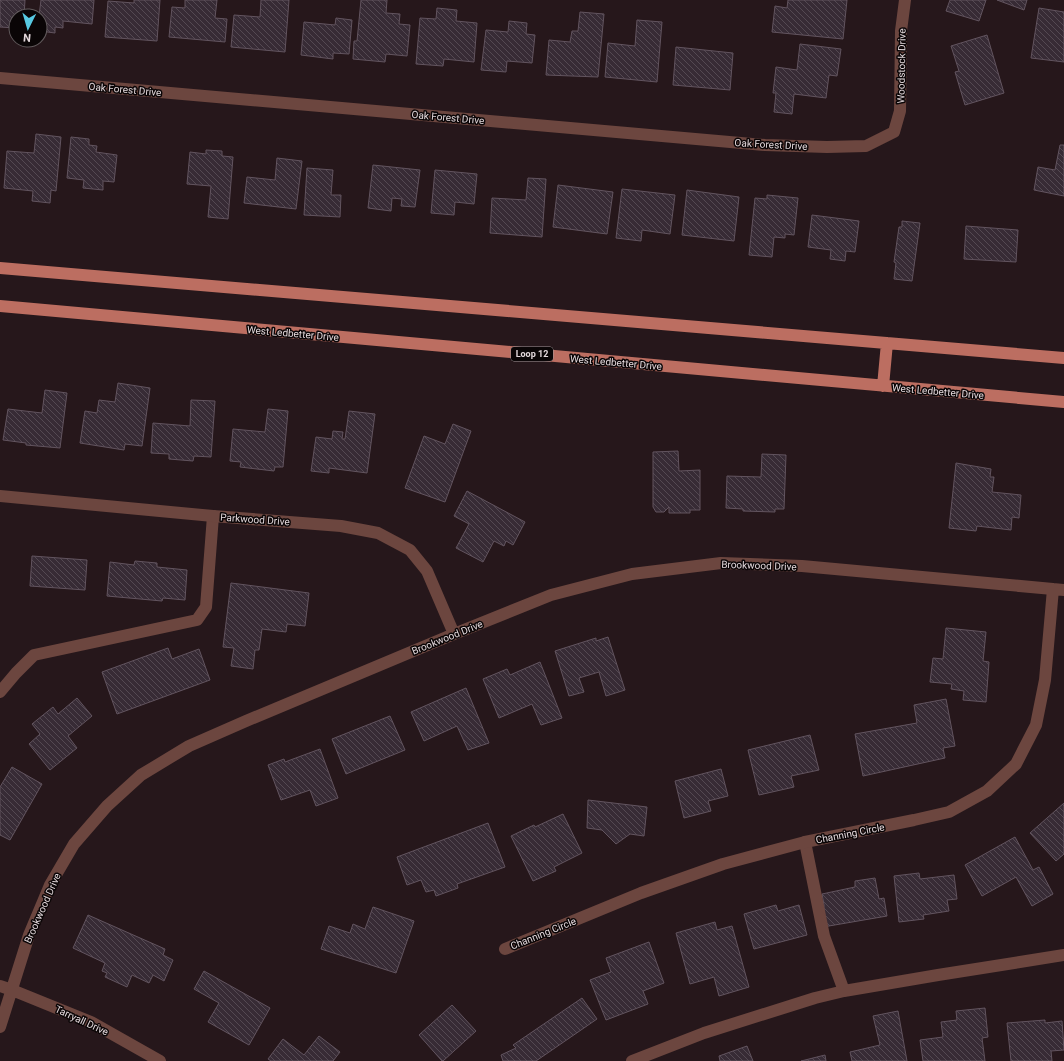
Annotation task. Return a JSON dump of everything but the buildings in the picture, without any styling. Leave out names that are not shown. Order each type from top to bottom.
[{"type":"main road","points":[[0,268],[1064,358]]},
{"type":"main road","name":"West Ledbetter Drive","points":[[0,306],[1064,402]]},
{"type":"main road","points":[[883,386],[887,343]]},
{"type":"street","name":"Woodstock Drive","points":[[894,132],[900,111],[901,31],[905,0]]},
{"type":"street","name":"Oak Forest Drive","points":[[0,78],[765,145],[827,147],[866,146],[894,132]]},
{"type":"street","name":"Parkwood Drive","points":[[0,496],[213,516],[341,526],[378,533],[410,550],[427,571],[454,634]]},
{"type":"street","points":[[0,692],[34,655],[197,620],[206,607],[213,516]]},
{"type":"street","name":"Brookwood Drive","points":[[0,1027],[32,928],[50,885],[74,844],[107,806],[142,775],[189,746],[454,634],[550,595],[632,574],[721,563],[802,566],[1058,590]]},
{"type":"street","name":"Channing Circle","points":[[505,948],[641,893],[723,864],[805,842],[949,812],[987,790],[1016,764],[1036,725],[1045,680],[1058,590]]},
{"type":"street","points":[[805,842],[824,936],[844,991]]},
{"type":"street","points":[[632,1061],[704,1033],[815,998],[844,991],[938,975],[1064,956]]},
{"type":"street","name":"Tarryall Drive","points":[[0,986],[91,1022],[160,1061]]}]
